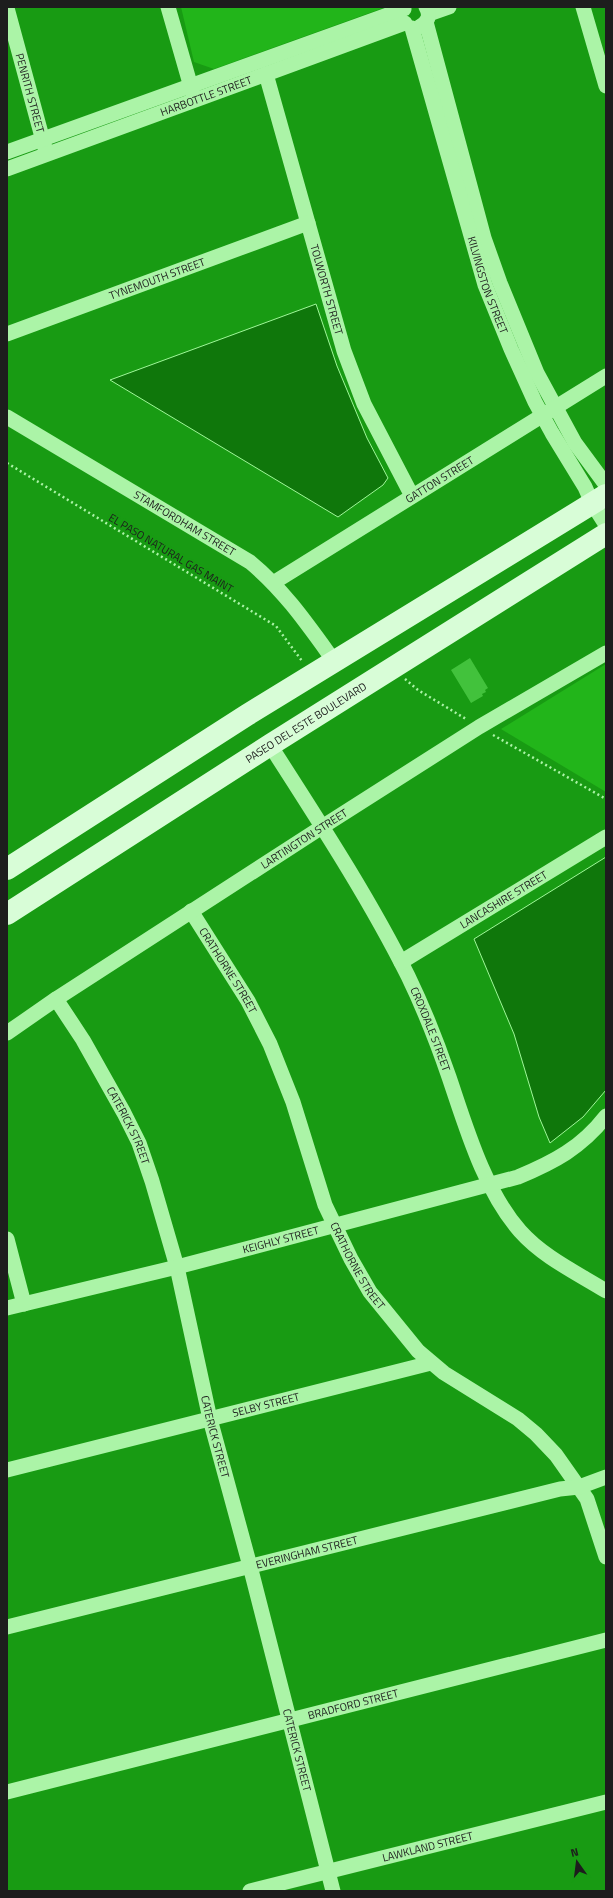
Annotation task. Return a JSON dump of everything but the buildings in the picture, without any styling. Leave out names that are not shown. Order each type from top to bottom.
[{"type":"main road","points":[[7,869],[311,675],[599,499]]},
{"type":"main road","name":"PASEO DEL ESTE BOULEVARD","points":[[7,914],[270,745],[606,534]]},
{"type":"street","points":[[168,7],[193,93]]},
{"type":"street","points":[[406,17],[420,27],[427,15],[449,7]]},
{"type":"street","points":[[583,7],[606,86]]},
{"type":"street","name":"PENRITH STREET","points":[[7,8],[47,154]]},
{"type":"street","name":"KILVINGSTON STREET","points":[[427,15],[484,238],[512,314],[537,373],[575,443],[606,485]]},
{"type":"street","name":"HARBOTTLE STREET","points":[[7,170],[193,93],[406,17]]},
{"type":"street","name":"HARBOTTLE STREET","points":[[7,152],[43,139],[193,93],[266,74],[406,17]]},
{"type":"street","name":"KILVINGSTON STREET","points":[[406,17],[485,285],[511,349],[542,415],[586,487],[599,499],[606,524]]},
{"type":"street","name":"TOLWORTH STREET","points":[[266,74],[344,351],[364,404],[412,496]]},
{"type":"street","name":"TYNEMOUTH STREET","points":[[7,334],[308,223]]},
{"type":"street","name":"GATTON STREET","points":[[273,582],[606,376]]},
{"type":"street","name":"STAMFORDHAM STREET","points":[[7,417],[250,562],[273,582],[300,613],[334,661]]},
{"type":"street","name":"LARTINGTON STREET","points":[[7,1033],[56,999],[191,911],[479,727],[606,653]]},
{"type":"street","name":"CROXDALE STREET","points":[[270,745],[322,827],[400,962],[436,1041],[470,1140],[490,1184],[512,1220],[535,1245],[558,1262],[606,1291]]},
{"type":"street","name":"LANCASHIRE STREET","points":[[400,962],[606,838]]},
{"type":"street","name":"CRATHORNE STREET","points":[[191,911],[248,1001],[270,1044],[293,1102],[325,1205],[351,1259],[370,1292],[418,1351],[431,1363],[444,1374],[518,1419],[536,1434],[556,1455],[579,1487],[593,1514],[606,1557]]},
{"type":"street","name":"CATERICK STREET","points":[[56,999],[102,1071],[139,1143],[152,1181],[177,1268],[210,1419],[250,1566],[333,1891]]},
{"type":"street","name":"KEIGHLY STREET","points":[[7,1308],[177,1268],[518,1177],[573,1149],[584,1141],[606,1116]]},
{"type":"street","points":[[7,1239],[24,1304]]},
{"type":"street","name":"SELBY STREET","points":[[7,1470],[431,1363]]},
{"type":"street","name":"EVERINGHAM STREET","points":[[7,1627],[560,1489],[579,1487],[606,1477]]},
{"type":"street","name":"BRADFORD STREET","points":[[7,1792],[606,1640]]},
{"type":"street","name":"LAWKLAND STREET","points":[[250,1891],[606,1802]]},
{"type":"path","name":"EL PASO NATURAL GAS MAINT","points":[[7,463],[276,626],[311,675]]},
{"type":"path","points":[[400,675],[418,690],[479,727],[606,799]]},
{"type":"shaded area","points":[[181,7],[386,7],[214,69],[194,62]]},
{"type":"shaded area","points":[[316,304],[337,366],[367,438],[388,478],[383,485],[338,517],[110,380]]},
{"type":"shaded area","points":[[606,664],[606,792],[501,729]]},
{"type":"shaded area","points":[[606,857],[606,1090],[583,1117],[550,1143],[539,1117],[514,1034],[474,939]]}]
